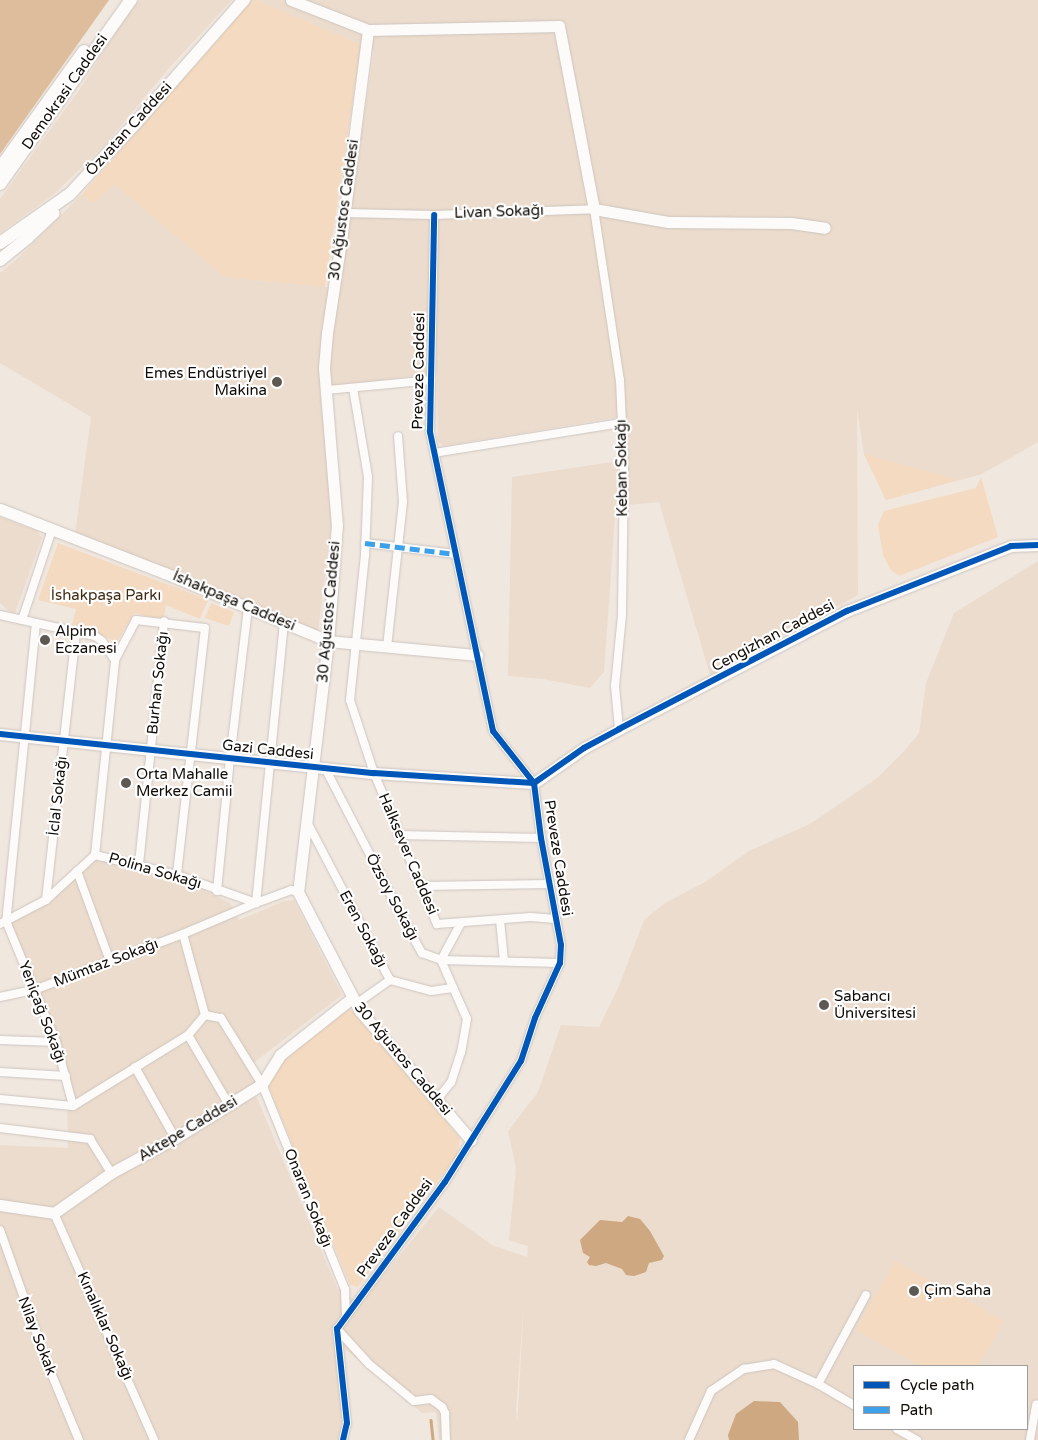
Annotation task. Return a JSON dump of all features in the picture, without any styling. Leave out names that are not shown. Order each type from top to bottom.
[{"type":"main road","name":"Demokrasi Caddesi","points":[[0,168],[121,0]]},
{"type":"main road","name":"Demokrasi Caddesi","points":[[0,184],[131,0]]},
{"type":"main road","name":"Özvatan Caddesi","points":[[0,243],[70,194],[134,125],[244,0]]},
{"type":"main road","points":[[0,260],[41,226],[70,194]]},
{"type":"street","points":[[291,0],[368,30],[559,26],[594,209],[668,222],[791,223],[825,228]]},
{"type":"street","name":"30 Ağustos Caddesi","points":[[368,30],[324,368],[337,525],[328,641],[298,892],[354,1001],[471,1140]]},
{"type":"street","name":"Livan Sokağı","points":[[344,213],[434,215],[594,209]]},
{"type":"street","name":"Keban Sokağı","points":[[594,209],[620,380],[622,423],[624,469],[622,616],[615,686],[618,728]]},
{"type":"street","name":"Preveze Caddesi","points":[[337,1328],[346,1312],[445,1182],[521,1061],[535,1018],[560,963],[561,945],[541,838],[534,783],[493,731],[430,432],[434,215]]},
{"type":"street","points":[[327,390],[431,380]]},
{"type":"street","points":[[353,388],[368,477],[365,543],[355,643]]},
{"type":"street","points":[[434,453],[622,423]]},
{"type":"street","points":[[387,646],[403,502],[398,436]]},
{"type":"street","name":"İshakpaşa Caddesi","points":[[0,509],[161,571],[328,641],[477,655]]},
{"type":"street","points":[[22,620],[52,530]]},
{"type":"street","points":[[365,543],[456,554]]},
{"type":"street","name":"Cengizhan Caddesi","points":[[534,783],[584,748],[618,728],[847,611],[1011,546],[1038,545]]},
{"type":"street","points":[[218,890],[230,758],[248,607]]},
{"type":"street","points":[[0,615],[95,636],[102,641],[115,660]]},
{"type":"street","points":[[95,855],[115,660],[136,620],[164,621],[205,628],[177,874]]},
{"type":"street","name":"Burhan Sokağı","points":[[139,864],[164,621]]},
{"type":"street","points":[[284,622],[256,903],[291,890],[298,892]]},
{"type":"street","points":[[3,922],[36,623]]},
{"type":"street","name":"İclal Sokağı","points":[[46,900],[76,632]]},
{"type":"street","name":"Halksever Caddesi","points":[[355,643],[350,700],[374,773],[398,835],[438,924],[531,916],[555,918]]},
{"type":"street","name":"Gazi Caddesi","points":[[0,734],[374,773],[534,783]]},
{"type":"street","name":"Özsoy Sokağı","points":[[326,768],[422,953],[440,960]]},
{"type":"street","name":"Eren Sokağı","points":[[306,820],[390,980],[430,991],[453,988]]},
{"type":"street","points":[[398,835],[541,838]]},
{"type":"street","name":"Polina Sokağı","points":[[3,922],[46,900],[95,855],[177,874],[256,903]]},
{"type":"street","points":[[77,871],[110,962]]},
{"type":"street","points":[[422,886],[550,884]]},
{"type":"street","name":"Mümtaz Sokağı","points":[[0,997],[34,990],[183,934],[256,903]]},
{"type":"street","points":[[500,920],[504,961]]},
{"type":"street","name":"Yeniçağ Sokağı","points":[[3,922],[56,1042],[74,1106]]},
{"type":"street","points":[[440,960],[461,923]]},
{"type":"street","points":[[0,1099],[74,1106],[188,1036],[205,1015],[183,934]]},
{"type":"street","points":[[440,960],[560,963]]},
{"type":"street","points":[[437,1100],[451,1082],[462,1052],[467,1019],[440,960]]},
{"type":"street","points":[[354,1001],[390,980]]},
{"type":"street","name":"Aktepe Caddesi","points":[[54,1213],[112,1173],[175,1138],[262,1084],[280,1055],[354,1001]]},
{"type":"street","name":"Onaran Sokağı","points":[[205,1015],[221,1018],[262,1084],[345,1289],[346,1312]]},
{"type":"street","points":[[188,1036],[229,1105]]},
{"type":"street","points":[[0,1040],[56,1042]]},
{"type":"street","points":[[135,1067],[175,1138]]},
{"type":"street","points":[[0,1072],[66,1076]]},
{"type":"street","points":[[0,1128],[90,1139],[112,1173]]},
{"type":"street","points":[[0,1205],[54,1213]]},
{"type":"street","name":"Kınalıklar Sokağı","points":[[54,1213],[154,1440]]},
{"type":"street","name":"Nilay Sokak","points":[[0,1230],[49,1368],[80,1440]]},
{"type":"street","points":[[818,1384],[866,1295]]},
{"type":"street","points":[[337,1328],[347,1424],[343,1440]]},
{"type":"street","points":[[337,1328],[369,1364],[414,1400],[431,1399],[442,1407],[445,1413],[446,1440]]},
{"type":"street","points":[[689,1440],[711,1391],[744,1368],[774,1364],[818,1384],[853,1403]]},
{"type":"street","points":[[1030,1440],[1036,1405]]},
{"type":"street","points":[[899,1430],[916,1440]]},
{"type":"shaded area","points":[[0,0],[109,0],[0,154]]},
{"type":"shaded area","points":[[140,0],[232,0],[170,67],[104,146],[54,194],[0,233],[0,199],[82,86],[123,20]]},
{"type":"shaded area","points":[[257,0],[1038,0],[1038,442],[982,474],[886,500],[864,454],[857,409],[858,595],[710,675],[659,502],[628,505],[619,417],[444,446],[438,442],[437,373],[320,388],[332,519],[318,631],[75,534],[91,417],[0,363],[0,273],[18,258],[82,194],[93,203],[115,183],[224,277],[338,288],[374,51]]},
{"type":"shaded area","points":[[619,461],[604,672],[590,688],[543,679],[508,676],[512,477]]},
{"type":"shaded area","points":[[0,517],[37,531],[42,538],[15,613],[10,612],[0,603]]},
{"type":"shaded area","name":"Sabancı Üniversitesi","points":[[1038,561],[1038,1440],[439,1440],[436,1412],[422,1413],[344,1348],[349,1440],[0,1440],[0,1145],[68,1148],[67,1101],[54,1050],[3,919],[45,898],[93,854],[178,877],[230,903],[239,920],[284,901],[294,900],[342,995],[248,1067],[257,1082],[252,1086],[337,1288],[360,1304],[439,1207],[492,1245],[527,1257],[528,1246],[509,1240],[516,1168],[508,1131],[538,1092],[561,1025],[599,1027],[619,986],[644,920],[665,903],[705,882],[749,851],[810,824],[876,779],[919,733],[926,683],[954,613]],"holes":[[[524,1302],[517,1425],[516,1409]]]},
{"type":"shaded area","points":[[628,1216],[640,1219],[650,1231],[664,1256],[662,1260],[649,1263],[646,1272],[634,1276],[626,1275],[622,1269],[606,1263],[596,1266],[589,1265],[587,1262],[590,1257],[583,1253],[580,1240],[600,1220],[622,1222]]},
{"type":"shaded area","points":[[754,1401],[780,1402],[798,1422],[799,1440],[729,1440],[728,1435],[736,1414]]},
{"type":"green space","points":[[252,0],[257,0],[361,45],[325,287],[224,277],[115,184],[93,203],[82,194]]},
{"type":"green space","points":[[864,454],[958,480],[886,500]]},
{"type":"green space","points":[[981,477],[998,537],[899,576],[890,569],[883,555],[878,525],[884,511],[976,488]]},
{"type":"green space","name":"İshakpaşa Parkı","points":[[58,543],[169,585],[168,589],[170,585],[208,600],[200,619],[166,605],[163,620],[134,613],[117,642],[87,628],[72,625],[76,609],[38,600]]},
{"type":"green space","points":[[211,603],[234,612],[229,626],[205,618]]},
{"type":"green space","points":[[347,1009],[352,1010],[460,1138],[457,1155],[358,1287],[350,1285],[268,1085],[283,1057]]},
{"type":"green space","name":"Çim Saha","points":[[895,1261],[1004,1321],[979,1365],[919,1365],[856,1330]]},
{"type":"waterway","points":[[431,1420],[433,1440]]},
{"type":"marked path","points":[[365,543],[455,554]]},
{"type":"cycle path","points":[[343,1440],[347,1423],[337,1329],[445,1182],[521,1061],[535,1018],[560,963],[561,945],[541,838],[534,783],[493,731],[430,432],[434,215]]},
{"type":"cycle path","points":[[0,734],[374,773],[534,783],[584,748],[847,611],[1011,546],[1038,545]]},
{"type":"place","name":"Emes Endüstriyel Makina","points":[[277,382]]},
{"type":"place","name":"Alpim Eczanesi","points":[[45,640]]},
{"type":"place","name":"Orta Mahalle Merkez Camii","points":[[126,783]]},
{"type":"place","name":"Sabancı Üniversitesi","points":[[824,1005]]},
{"type":"place","name":"Çim Saha","points":[[914,1291]]}]
